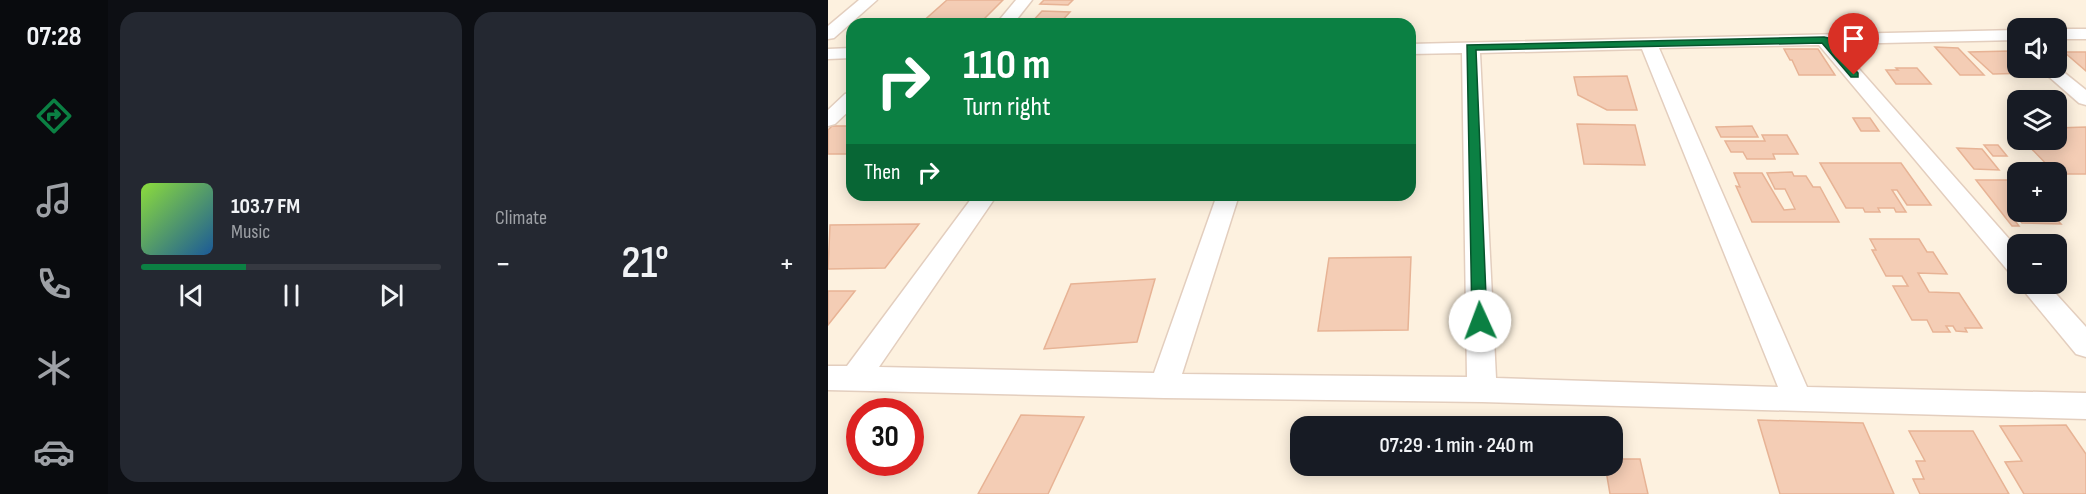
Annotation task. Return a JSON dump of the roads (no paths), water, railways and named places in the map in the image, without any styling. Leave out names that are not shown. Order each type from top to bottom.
[{"type":"street","points":[[847,18],[869,0]]},
{"type":"street","points":[[1009,18],[1024,0]]},
{"type":"street","points":[[828,34],[846,19]]},
{"type":"street","points":[[2067,34],[2086,34]]},
{"type":"street","points":[[1416,49],[2007,37]]},
{"type":"street","points":[[1824,40],[2007,253]]},
{"type":"street","points":[[1649,44],[1798,400]]},
{"type":"street","points":[[1471,48],[1482,390]]},
{"type":"street","points":[[828,54],[846,53]]},
{"type":"street","points":[[2060,78],[2086,99]]},
{"type":"street","points":[[828,120],[846,104]]},
{"type":"street","points":[[841,378],[981,201]]},
{"type":"street","points":[[1164,386],[1226,201]]},
{"type":"street","points":[[2042,294],[2086,346]]},
{"type":"street","points":[[841,378],[1164,386],[1482,390],[2086,406]]}]
